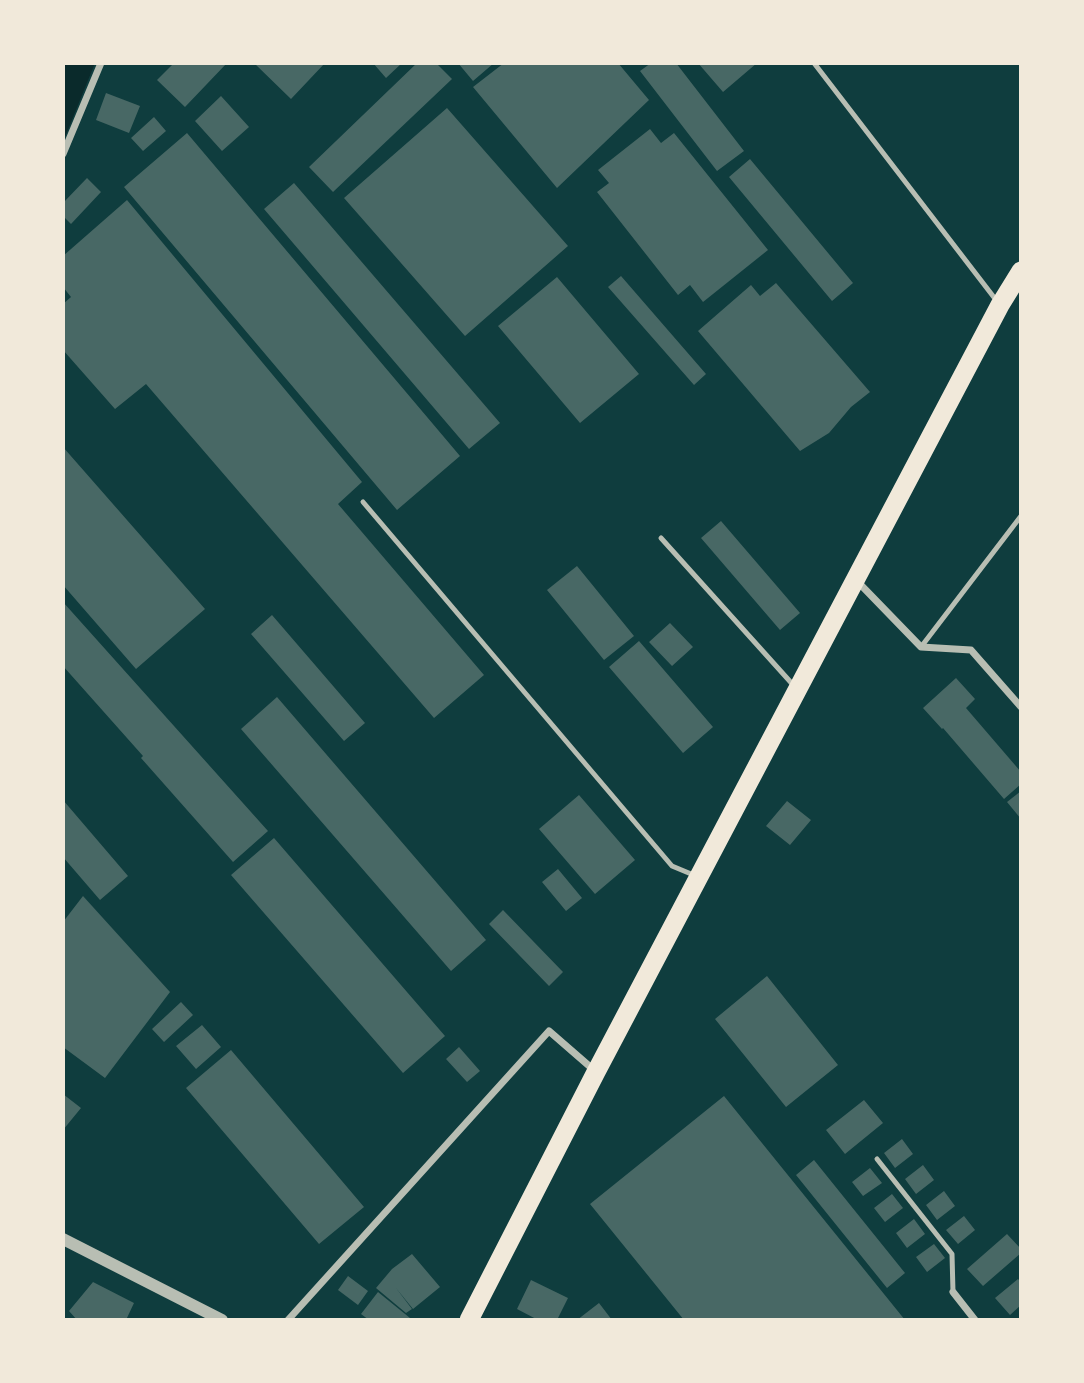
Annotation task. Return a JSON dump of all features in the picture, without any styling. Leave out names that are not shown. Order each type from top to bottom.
[{"type":"highway","points":[[469,1320],[797,690],[1000,305],[1021,271]]},
{"type":"street","points":[[63,154],[101,63]]},
{"type":"street","points":[[856,579],[921,647],[971,650],[1021,707]]},
{"type":"street","points":[[288,1320],[549,1031],[596,1072]]},
{"type":"street","points":[[63,1239],[222,1320]]},
{"type":"street","points":[[953,1292],[975,1320]]},
{"type":"lane","points":[[814,63],[1000,305]]},
{"type":"lane","points":[[363,502],[672,866],[699,877]]},
{"type":"lane","points":[[921,647],[1021,516]]},
{"type":"lane","points":[[661,538],[797,690]]},
{"type":"lane","points":[[877,1159],[952,1254],[953,1292]]},
{"type":"water","points":[[63,63],[95,63],[63,142]]},
{"type":"building","points":[[174,63],[227,63],[185,107],[157,80]]},
{"type":"building","points":[[254,63],[325,63],[291,99]]},
{"type":"building","points":[[373,63],[402,63],[386,78]]},
{"type":"building","points":[[417,63],[436,63],[452,79],[333,192],[309,167]]},
{"type":"building","points":[[458,63],[494,63],[473,81]]},
{"type":"building","points":[[504,63],[618,63],[649,100],[557,188],[473,87]]},
{"type":"building","points":[[651,63],[676,63],[744,151],[717,171],[640,71]]},
{"type":"building","points":[[698,63],[757,63],[723,92]]},
{"type":"building","points":[[106,93],[140,106],[129,133],[96,120]]},
{"type":"building","points":[[221,96],[249,127],[222,151],[195,121]]},
{"type":"building","points":[[447,108],[568,246],[465,336],[344,198]]},
{"type":"building","points":[[154,117],[166,131],[143,151],[131,138]]},
{"type":"building","points":[[650,129],[661,143],[674,133],[768,250],[703,302],[690,285],[678,295],[597,192],[609,183],[598,170]]},
{"type":"building","points":[[187,133],[460,456],[397,510],[124,187]]},
{"type":"building","points":[[750,159],[853,283],[832,301],[729,177]]},
{"type":"building","points":[[87,178],[101,192],[71,224],[63,216],[63,203]]},
{"type":"building","points":[[294,183],[500,423],[469,449],[264,209]]},
{"type":"building","points":[[127,200],[362,482],[338,504],[484,675],[434,718],[146,384],[115,409],[63,350],[63,304],[71,297],[63,287],[63,256]]},
{"type":"building","points":[[621,276],[706,374],[694,385],[608,287]]},
{"type":"building","points":[[557,277],[639,374],[580,423],[498,326]]},
{"type":"building","points":[[776,283],[870,392],[851,407],[829,433],[800,451],[698,331],[751,285],[760,296]]},
{"type":"building","points":[[63,447],[205,609],[136,669],[63,585]]},
{"type":"building","points":[[721,521],[800,613],[780,630],[701,538]]},
{"type":"building","points":[[577,566],[634,636],[604,660],[547,590]]},
{"type":"building","points":[[63,602],[268,831],[233,862],[63,666]]},
{"type":"building","points":[[272,615],[365,723],[344,741],[251,634]]},
{"type":"building","points":[[670,623],[693,647],[672,666],[649,642]]},
{"type":"building","points":[[639,641],[713,727],[683,753],[609,667]]},
{"type":"building","points":[[956,678],[975,699],[966,708],[1021,772],[1021,784],[1004,799],[923,708]]},
{"type":"building","points":[[277,697],[486,940],[451,971],[241,729]]},
{"type":"building","points":[[1021,791],[1021,819],[1007,802]]},
{"type":"building","points":[[579,795],[635,860],[595,894],[539,829]]},
{"type":"building","points":[[63,800],[128,876],[100,900],[63,857]]},
{"type":"building","points":[[787,801],[811,820],[790,845],[766,826]]},
{"type":"building","points":[[274,838],[445,1036],[403,1073],[231,875]]},
{"type":"building","points":[[558,869],[582,898],[566,911],[542,882]]},
{"type":"building","points":[[83,896],[170,992],[105,1078],[63,1047],[63,922]]},
{"type":"building","points":[[503,910],[563,972],[549,986],[489,924]]},
{"type":"building","points":[[767,976],[838,1065],[786,1107],[715,1019]]},
{"type":"building","points":[[181,1002],[193,1015],[164,1042],[152,1029]]},
{"type":"building","points":[[202,1025],[221,1047],[196,1069],[176,1046]]},
{"type":"building","points":[[459,1047],[480,1071],[467,1082],[446,1059]]},
{"type":"building","points":[[231,1050],[364,1207],[319,1244],[186,1088]]},
{"type":"building","points":[[63,1094],[81,1108],[63,1130]]},
{"type":"building","points":[[724,1096],[905,1320],[684,1320],[590,1204]]},
{"type":"building","points":[[864,1100],[883,1123],[845,1154],[826,1130]]},
{"type":"building","points":[[902,1139],[913,1154],[895,1168],[884,1153]]},
{"type":"building","points":[[814,1160],[905,1273],[887,1288],[796,1175]]},
{"type":"building","points":[[923,1165],[934,1180],[916,1194],[905,1179]]},
{"type":"building","points":[[870,1168],[882,1183],[863,1196],[852,1182]]},
{"type":"building","points":[[944,1191],[955,1206],[937,1220],[926,1205]]},
{"type":"building","points":[[892,1194],[903,1208],[885,1222],[874,1208]]},
{"type":"building","points":[[964,1216],[975,1230],[958,1244],[946,1230]]},
{"type":"building","points":[[914,1219],[925,1234],[907,1248],[896,1233]]},
{"type":"building","points":[[1007,1234],[1021,1249],[1021,1253],[983,1286],[967,1269]]},
{"type":"building","points":[[934,1244],[945,1258],[927,1272],[916,1257]]},
{"type":"building","points":[[412,1254],[440,1287],[413,1309],[396,1288],[412,1309],[406,1313],[376,1288],[392,1269]]},
{"type":"building","points":[[348,1276],[368,1291],[358,1305],[338,1290]]},
{"type":"building","points":[[1018,1279],[1021,1282],[1021,1305],[1010,1315],[995,1298]]},
{"type":"building","points":[[531,1280],[568,1298],[557,1320],[538,1320],[517,1309]]},
{"type":"building","points":[[93,1282],[134,1303],[126,1320],[77,1320],[69,1311]]},
{"type":"building","points":[[378,1292],[410,1318],[417,1320],[369,1320],[361,1314]]},
{"type":"building","points":[[599,1303],[612,1320],[577,1320]]}]
